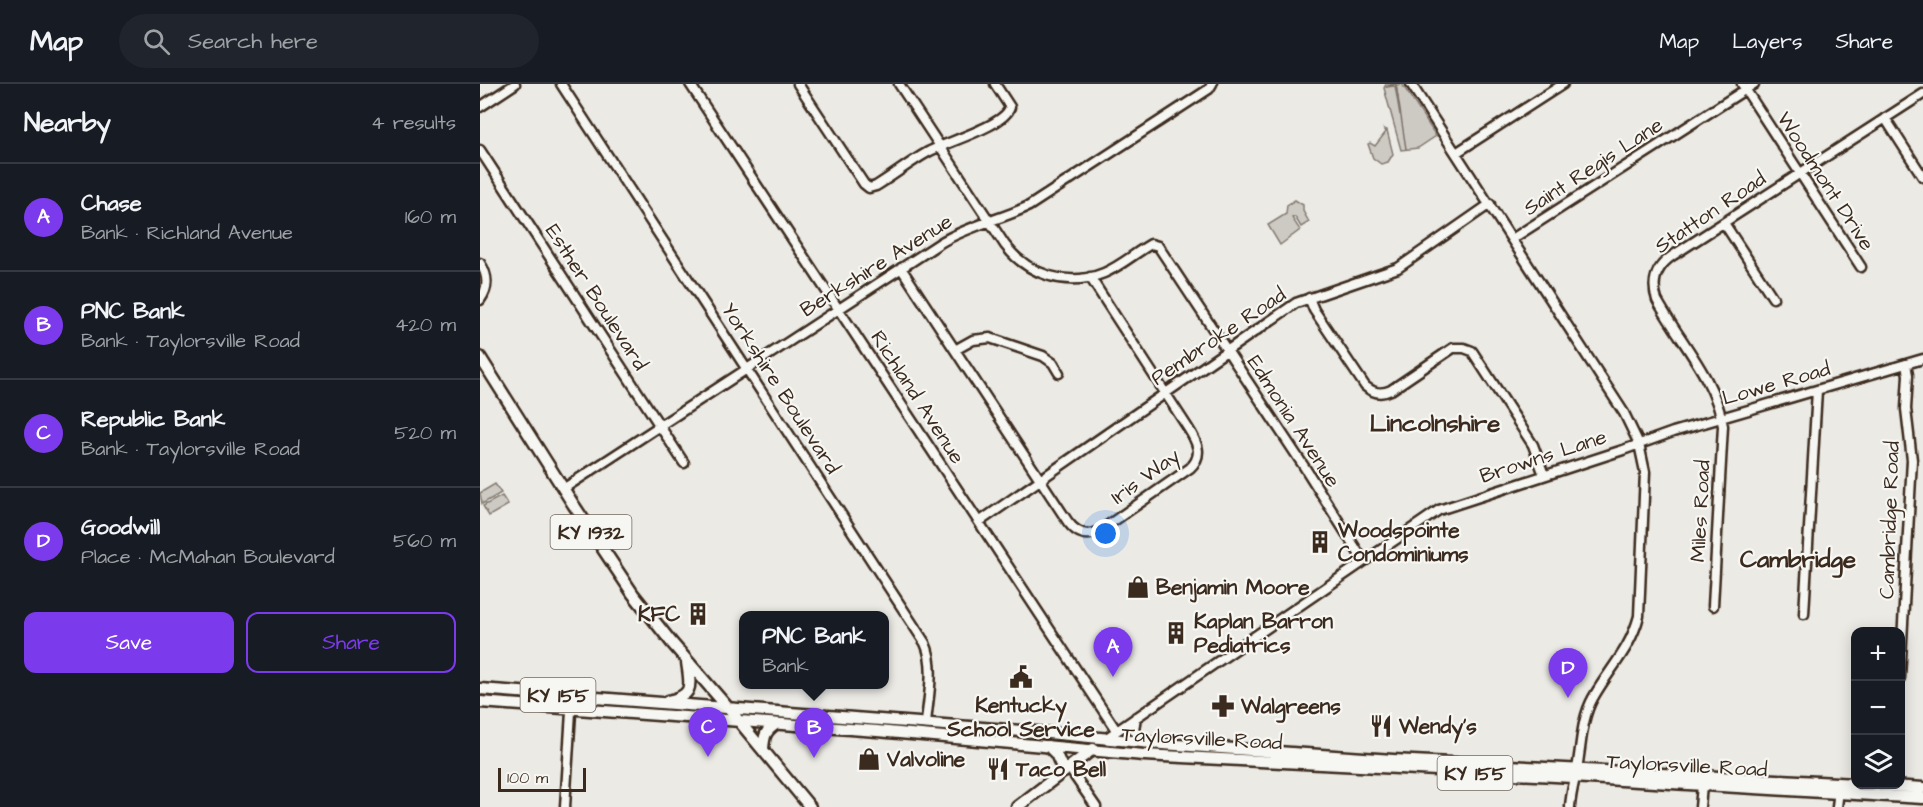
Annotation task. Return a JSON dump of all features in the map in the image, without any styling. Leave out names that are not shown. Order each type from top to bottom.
[{"type":"main road","name":"KY 1932","points":[[480,357],[563,489],[633,593],[687,662],[810,807]]},
{"type":"main road","points":[[656,703],[686,695],[690,683],[687,662]]},
{"type":"main road","name":"Taylorsville Road","points":[[480,689],[926,723],[1144,743],[1575,773],[1840,788],[1923,798]]},
{"type":"main road","name":"Taylorsville Road","points":[[480,702],[1144,755],[1575,773],[1702,786],[1840,788],[1851,785]]},
{"type":"main road","points":[[763,749],[766,730],[776,724]]},
{"type":"main road","points":[[1017,807],[1105,739]]},
{"type":"main road","points":[[1048,746],[1066,770]]},
{"type":"main road","points":[[1905,787],[1923,788]]},
{"type":"street","points":[[480,106],[515,84]]},
{"type":"street","name":"Yorkshire Boulevard","points":[[561,84],[925,643],[930,655],[926,723]]},
{"type":"street","name":"Richland Avenue","points":[[690,84],[1116,730]]},
{"type":"street","points":[[798,84],[864,184],[869,188],[876,186],[940,146],[980,130],[1007,113],[1010,107],[995,84]]},
{"type":"street","points":[[899,84],[1013,255],[1033,270],[1059,278],[1090,277]]},
{"type":"street","name":"Berkshire Avenue","points":[[563,489],[952,236],[1029,206],[1209,89],[1212,84]]},
{"type":"street","name":"Browns Lane","points":[[1105,739],[1439,510],[1639,444],[1624,413],[1411,84]]},
{"type":"street","points":[[1456,153],[1563,84]]},
{"type":"street","name":"Saint Regis Lane","points":[[1512,239],[1744,87],[1754,84]]},
{"type":"street","name":"Woodmont Drive","points":[[1744,87],[1861,267]]},
{"type":"street","name":"Statton Road","points":[[1722,418],[1708,381],[1659,305],[1654,293],[1658,270],[1666,260],[1923,94]]},
{"type":"street","points":[[1886,118],[1923,177]]},
{"type":"street","name":"Esther Boulevard","points":[[480,150],[684,464]]},
{"type":"street","name":"Pembroke Road","points":[[979,522],[1296,303],[1398,268],[1490,204]]},
{"type":"street","points":[[1724,223],[1773,298]]},
{"type":"street","name":"Edmonia Avenue","points":[[1090,277],[1111,269],[1153,244],[1158,246],[1363,560]]},
{"type":"street","points":[[480,263],[487,281],[485,293],[480,300]]},
{"type":"street","name":"Iris Way","points":[[902,268],[1076,531],[1088,535],[1101,530],[1190,468],[1198,453],[1197,442],[1090,277]]},
{"type":"street","points":[[1309,298],[1314,310],[1365,386],[1375,392],[1384,393],[1391,390],[1453,348],[1472,351],[1529,437],[1544,475]]},
{"type":"street","points":[[955,350],[973,340],[990,338],[1043,356],[1053,363],[1059,373]]},
{"type":"street","name":"Lowe Road","points":[[1639,444],[1923,359]]},
{"type":"street","name":"Cambridge Road","points":[[1903,627],[1912,460],[1906,409],[1908,375],[1906,364]]},
{"type":"street","points":[[1804,614],[1817,390]]},
{"type":"street","name":"Miles Road","points":[[1713,606],[1722,418]]},
{"type":"street","points":[[1570,807],[1586,714],[1592,699],[1633,637],[1639,616],[1645,472],[1639,444]]},
{"type":"street","points":[[565,807],[572,696]]},
{"type":"street","points":[[1136,717],[1134,730],[1144,743]]},
{"type":"street","points":[[1066,770],[1096,807]]},
{"type":"street","points":[[1700,807],[1702,786]]},
{"type":"street","points":[[1837,807],[1840,788]]},
{"type":"shaded area","points":[[1386,84],[1395,84],[1386,87],[1395,86],[1400,115],[1396,85],[1402,84],[1436,136],[1418,148],[1401,150],[1384,88]]},
{"type":"shaded area","points":[[1384,129],[1387,130],[1393,154],[1388,162],[1381,164],[1373,158],[1368,144],[1375,146],[1386,132]]},
{"type":"shaded area","points":[[1295,200],[1303,205],[1303,211],[1309,222],[1301,227],[1295,217],[1292,218],[1300,230],[1280,245],[1268,225],[1286,214],[1287,205]]},
{"type":"shaded area","points":[[495,484],[501,493],[482,504],[480,493]]},
{"type":"shaded area","points":[[502,496],[508,505],[489,516],[483,506]]},
{"type":"waterway","points":[[1396,84],[1406,149]]},
{"type":"waterway","points":[[1386,87],[1396,84]]},
{"type":"place","name":"Woodspointe Condominiums","points":[[1320,542]]},
{"type":"place","name":"Benjamin Moore","points":[[1138,587]]},
{"type":"place","name":"KFC","points":[[698,614]]},
{"type":"place","name":"Kaplan Barron Pediatrics","points":[[1176,633]]},
{"type":"place","name":"Kentucky School Service","points":[[1021,677]]},
{"type":"place","name":"Chase","points":[[1113,677]]},
{"type":"place","name":"Goodwill","points":[[1568,698]]},
{"type":"place","name":"Walgreens","points":[[1223,706]]},
{"type":"place","name":"Wendy's","points":[[1381,726]]},
{"type":"place","name":"Republic Bank","points":[[708,757]]},
{"type":"place","name":"PNC Bank","points":[[814,758]]},
{"type":"place","name":"Valvoline","points":[[869,759]]},
{"type":"place","name":"Taco Bell","points":[[998,769]]},
{"type":"district","name":"Lincolnshire","points":[[1435,423]]},
{"type":"district","name":"Cambridge","points":[[1798,559]]}]
